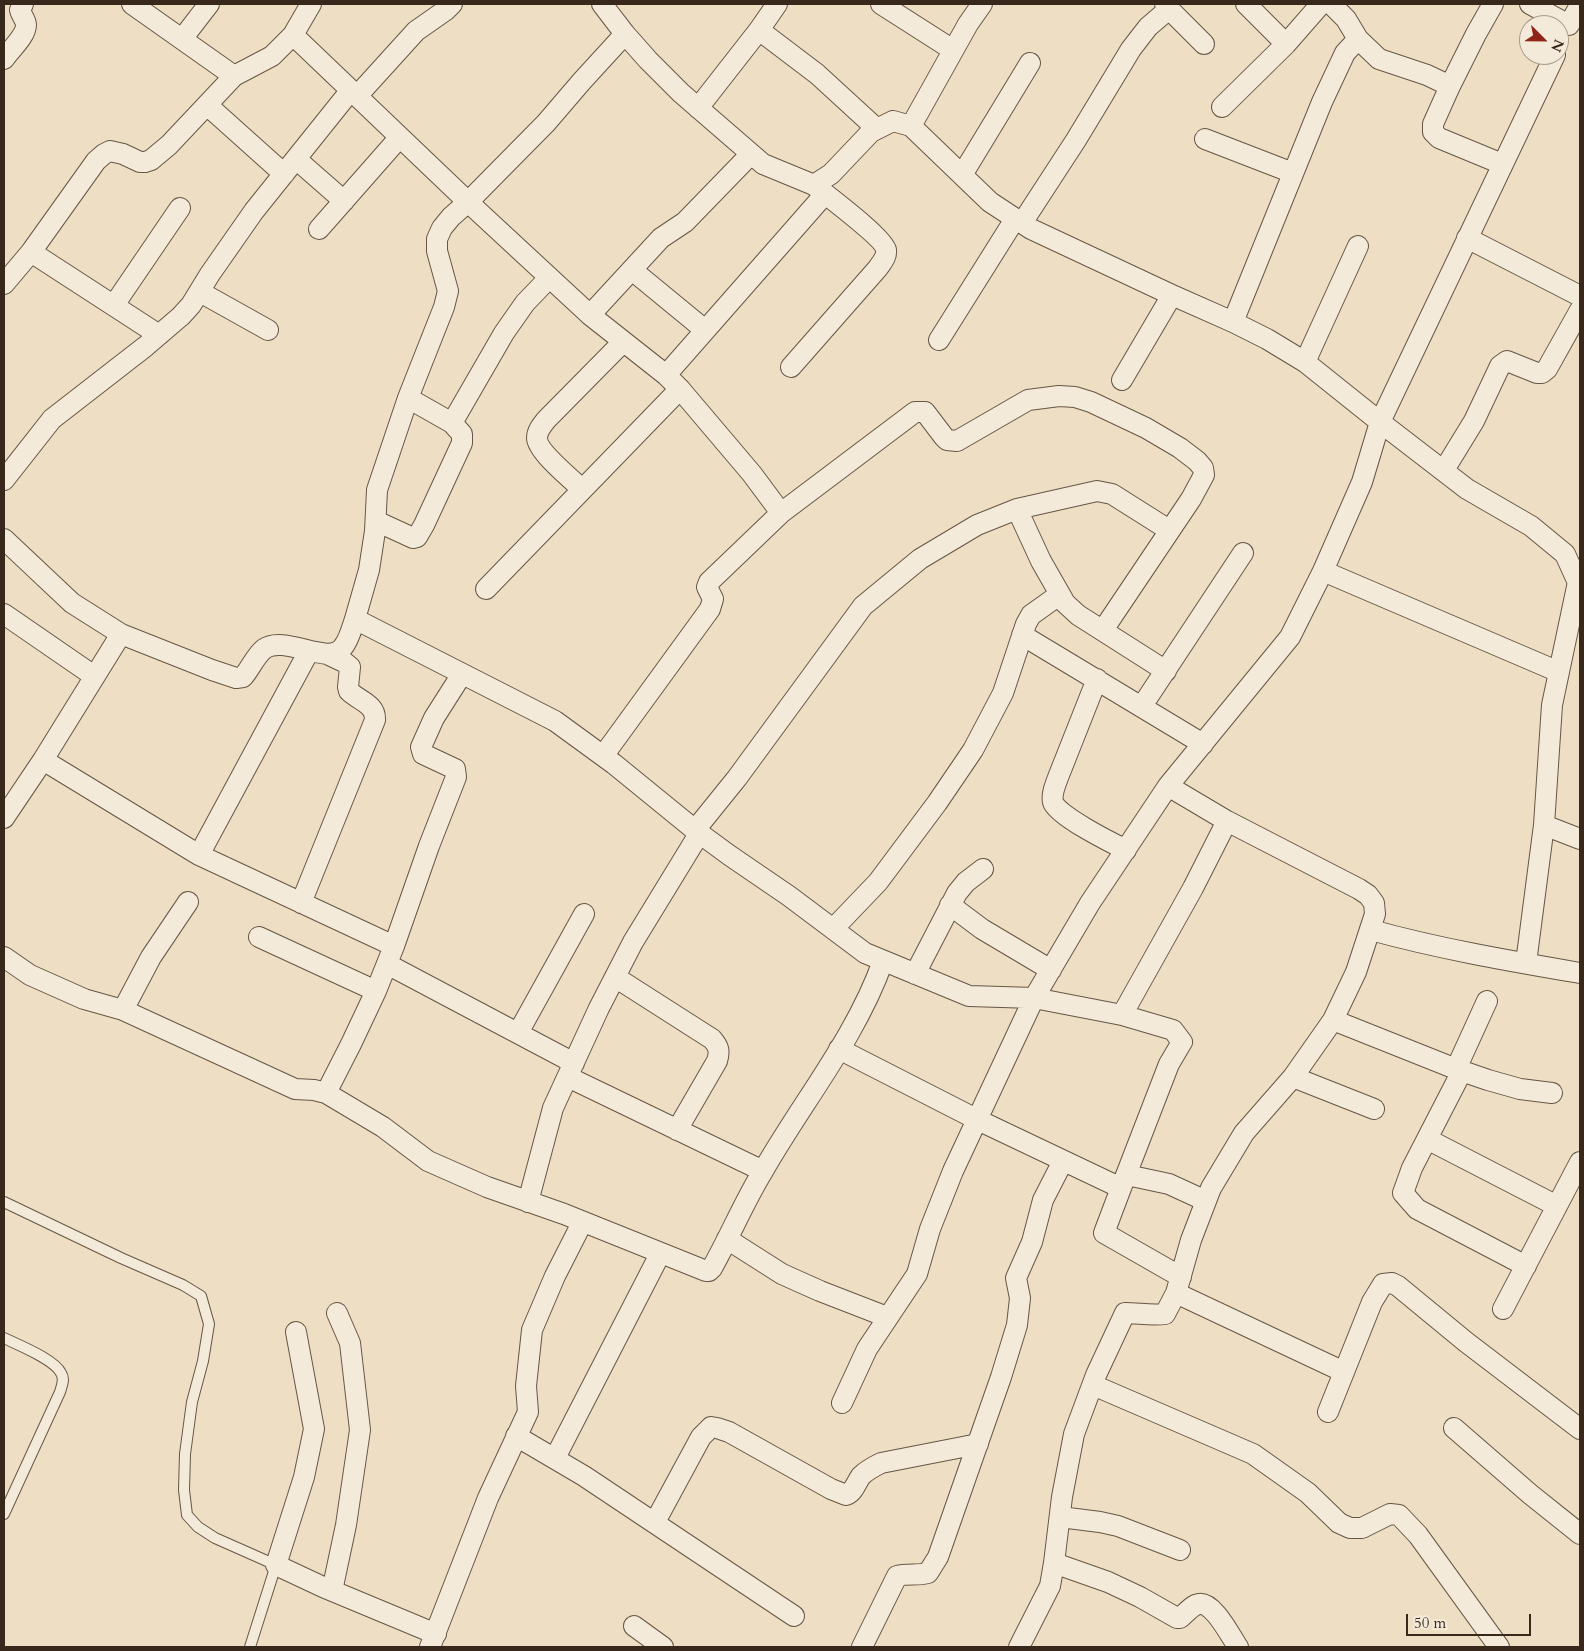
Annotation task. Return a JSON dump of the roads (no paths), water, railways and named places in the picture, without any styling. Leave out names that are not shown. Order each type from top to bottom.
[{"type":"street","points":[[4,58],[26,28],[26,22],[20,10],[23,4]]},
{"type":"street","points":[[132,4],[234,76]]},
{"type":"street","points":[[182,39],[209,4]]},
{"type":"street","points":[[4,284],[31,252],[96,160],[110,151],[140,162],[151,160],[169,145],[234,76],[272,56],[293,35],[311,4]]},
{"type":"street","points":[[4,480],[52,419],[159,335],[192,305],[210,274],[254,211],[290,167],[354,93],[416,31],[452,4]]},
{"type":"street","points":[[698,108],[760,30],[777,4]]},
{"type":"street","points":[[881,4],[953,50]]},
{"type":"street","points":[[911,126],[953,50],[982,4]]},
{"type":"street","points":[[1246,4],[1286,44]]},
{"type":"street","points":[[1222,107],[1286,44],[1321,4]]},
{"type":"street","points":[[1331,4],[1346,20],[1358,39],[1378,59],[1450,86]]},
{"type":"street","points":[[1492,4],[1450,86],[1433,124],[1433,132],[1439,138],[1502,164]]},
{"type":"street","points":[[1530,4],[1550,15]]},
{"type":"street","points":[[605,5],[625,34],[648,60],[698,108],[751,154],[763,164],[819,189],[882,242],[886,248],[884,260],[878,268],[791,367]]},
{"type":"street","points":[[1569,25],[1580,5]]},
{"type":"street","points":[[938,340],[1076,140],[1131,49],[1167,6],[1204,44]]},
{"type":"street","points":[[760,30],[818,74],[877,129]]},
{"type":"street","points":[[4,539],[72,603],[121,634],[212,670],[236,678],[243,677],[265,648],[275,646],[338,653],[344,647],[355,619],[369,570],[378,490],[408,398],[444,307],[448,291],[437,250],[437,239],[442,228],[546,123],[625,34]]},
{"type":"street","points":[[293,35],[549,278],[590,315],[673,382],[752,474],[781,513]]},
{"type":"street","points":[[1233,322],[1322,102],[1346,53],[1358,39]]},
{"type":"street","points":[[962,175],[1030,64]]},
{"type":"street","points":[[842,1403],[867,1349],[916,1274],[930,1228],[953,1171],[1034,998],[1090,903],[1168,786],[1290,637],[1323,572],[1362,482],[1380,422],[1550,65]]},
{"type":"street","points":[[207,105],[290,167],[344,201]]},
{"type":"street","points":[[486,589],[582,489],[673,382],[705,330],[831,174],[871,132],[893,121],[911,126],[990,202],[1039,233],[1172,296],[1233,322],[1306,362],[1467,489],[1531,526],[1564,554],[1579,585],[1552,705],[1544,826],[1526,964]]},
{"type":"street","points":[[319,229],[400,138]]},
{"type":"street","points":[[1205,139],[1293,173]]},
{"type":"street","points":[[590,315],[661,238],[684,222],[751,154]]},
{"type":"street","points":[[114,305],[180,208]]},
{"type":"street","points":[[1467,238],[1580,296]]},
{"type":"street","points":[[1306,362],[1358,246]]},
{"type":"street","points":[[31,252],[159,335]]},
{"type":"street","points":[[632,270],[705,330]]},
{"type":"street","points":[[452,422],[504,333],[526,303],[549,278]]},
{"type":"street","points":[[200,292],[268,330]]},
{"type":"street","points":[[1122,380],[1172,296]]},
{"type":"street","points":[[1444,470],[1474,421],[1500,366],[1507,361],[1537,373],[1547,370],[1580,310]]},
{"type":"street","points":[[582,489],[543,451],[537,442],[536,435],[546,420],[624,342]]},
{"type":"street","points":[[603,756],[710,609],[713,599],[707,587],[709,582],[781,513],[915,412],[925,412],[944,438],[957,441],[1028,400],[1059,396],[1075,397],[1091,402],[1146,428],[1198,461],[1203,468],[1204,476],[1191,499],[1103,630]]},
{"type":"street","points":[[376,521],[413,538],[416,537],[420,533],[462,443],[462,434],[452,422],[408,398]]},
{"type":"street","points":[[528,1202],[553,1108],[633,942],[697,832],[863,606],[920,559],[977,525],[1017,509],[1097,491],[1112,494],[1170,530]]},
{"type":"street","points":[[1017,509],[1059,596],[1078,615],[1166,672]]},
{"type":"street","points":[[1142,706],[1243,553]]},
{"type":"street","points":[[1323,572],[1559,672]]},
{"type":"street","points":[[833,929],[878,882],[937,803],[973,750],[1003,693],[1022,635],[1031,615],[1059,596]]},
{"type":"street","points":[[4,614],[94,676]]},
{"type":"street","points":[[355,619],[555,721],[603,756],[697,832],[865,953],[968,996],[1034,998],[1122,1015],[1173,1030],[1182,1042],[1170,1064],[1104,1233],[1178,1285],[1344,1372]]},
{"type":"street","points":[[4,818],[43,760],[121,634]]},
{"type":"street","points":[[1022,635],[1203,744]]},
{"type":"street","points":[[199,855],[318,652]]},
{"type":"street","points":[[301,903],[375,720],[375,714],[370,706],[349,691],[350,667],[344,662],[318,652]]},
{"type":"street","points":[[326,1093],[352,1044],[376,991],[456,777],[456,769],[423,754],[421,747],[434,718],[462,674]]},
{"type":"street","points":[[1096,679],[1058,775],[1053,803],[1058,811],[1070,819],[1126,850]]},
{"type":"street","points":[[43,760],[199,855],[301,903],[390,955],[518,1033],[571,1070],[677,1130],[763,1171]]},
{"type":"street","points":[[1019,1647],[1050,1586],[1074,1434],[1093,1385],[1125,1313],[1155,1316],[1165,1314],[1178,1285],[1191,1240],[1211,1188],[1244,1134],[1293,1077],[1333,1020],[1356,972],[1375,914],[1374,903],[1368,895],[1227,820],[1168,786]]},
{"type":"street","points":[[1122,1015],[1194,888],[1227,820]]},
{"type":"street","points":[[1544,826],[1580,839]]},
{"type":"street","points":[[916,974],[957,893],[966,882],[984,869]]},
{"type":"street","points":[[123,1010],[151,957],[188,902]]},
{"type":"street","points":[[950,905],[982,929],[1051,970]]},
{"type":"street","points":[[518,1033],[584,914]]},
{"type":"street","points":[[1371,930],[1406,940],[1580,973]]},
{"type":"street","points":[[259,937],[376,991]]},
{"type":"street","points":[[4,957],[30,975],[84,999],[123,1010],[295,1089],[326,1093],[383,1127],[428,1160],[487,1187],[582,1222],[698,1269],[709,1271],[763,1171],[839,1049],[874,987],[883,960]]},
{"type":"street","points":[[615,977],[712,1039],[718,1045],[719,1052],[716,1061],[677,1130]]},
{"type":"street","points":[[1487,1001],[1459,1070],[1405,1183],[1403,1193],[1417,1210],[1526,1266]]},
{"type":"street","points":[[1333,1020],[1459,1070],[1520,1089],[1552,1093]]},
{"type":"street","points":[[839,1049],[978,1120],[1063,1160],[1124,1182],[1168,1184],[1206,1201]]},
{"type":"street","points":[[1293,1077],[1374,1109]]},
{"type":"street","points":[[1426,1139],[1557,1206]]},
{"type":"street","points":[[862,1647],[897,1576],[906,1573],[921,1575],[928,1573],[942,1548],[1017,1325],[1020,1298],[1016,1278],[1032,1242],[1042,1200],[1063,1160]]},
{"type":"street","points":[[1503,1309],[1580,1162]]},
{"type":"street","points":[[296,1332],[314,1428],[304,1477],[276,1564],[433,1641],[488,1498],[528,1412],[526,1386],[532,1330],[555,1276],[582,1222]]},
{"type":"street","points":[[727,1240],[782,1274],[887,1317]]},
{"type":"street","points":[[555,1458],[660,1254]]},
{"type":"street","points":[[1328,1412],[1378,1289],[1383,1284],[1392,1283],[1580,1429]]},
{"type":"street","points":[[332,1591],[346,1525],[360,1430],[350,1343],[337,1313]]},
{"type":"street","points":[[1093,1385],[1253,1454],[1308,1493],[1339,1523],[1350,1528],[1362,1528],[1390,1514],[1399,1515],[1418,1535],[1499,1647]]},
{"type":"street","points":[[656,1522],[701,1437],[711,1427],[729,1432],[831,1489],[846,1495],[868,1469],[881,1463],[978,1444]]},
{"type":"street","points":[[1454,1428],[1530,1494],[1580,1534]]},
{"type":"street","points":[[516,1436],[555,1458],[656,1522],[794,1616]]},
{"type":"street","points":[[1060,1517],[1118,1526],[1180,1550]]},
{"type":"street","points":[[1054,1563],[1108,1582],[1132,1593],[1176,1618],[1180,1618],[1196,1604],[1202,1603],[1215,1614],[1238,1647]]},
{"type":"street","points":[[634,1626],[663,1647]]},
{"type":"lane","points":[[4,1202],[121,1258],[183,1285],[201,1296],[209,1324],[203,1361],[192,1402],[185,1454],[184,1490],[187,1515],[198,1527],[215,1538],[276,1564],[250,1647]]},
{"type":"lane","points":[[4,1338],[53,1364],[61,1371],[64,1379],[60,1392],[4,1514]]}]
